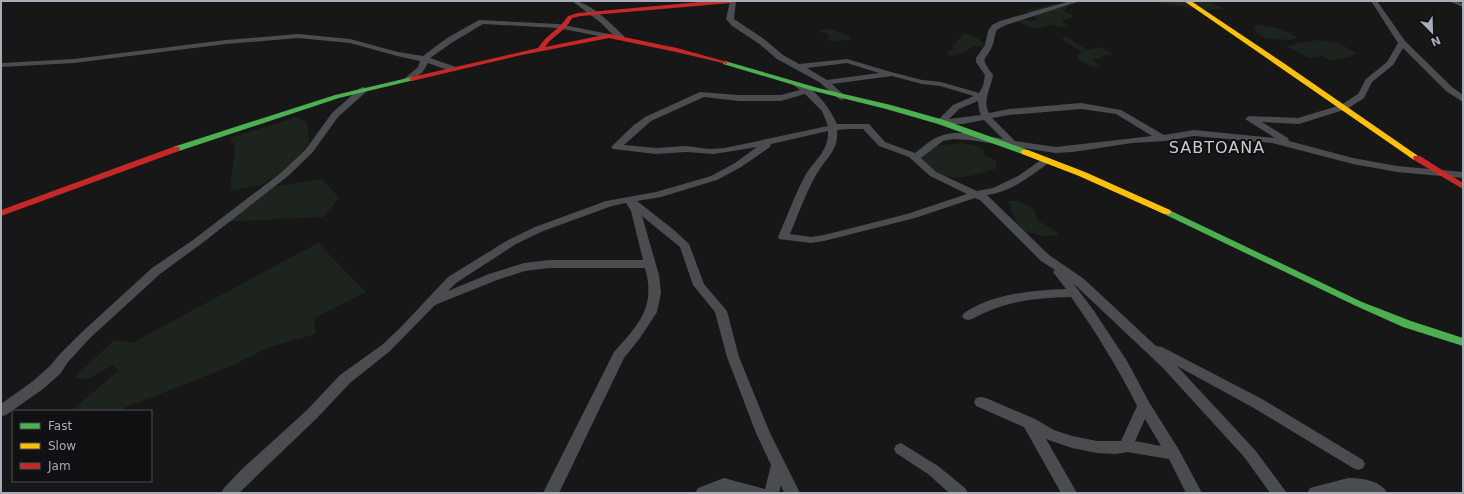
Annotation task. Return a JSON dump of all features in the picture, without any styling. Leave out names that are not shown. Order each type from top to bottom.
[{"type":"street","points":[[575,1],[603,20],[621,38]]},
{"type":"street","points":[[541,48],[548,37],[560,32],[566,27],[571,16],[728,1],[732,22],[762,41],[780,57],[827,84],[842,97]]},
{"type":"street","points":[[1012,143],[986,116],[983,110],[982,96],[987,86],[989,75],[980,62],[980,58],[989,45],[992,31],[995,27],[1003,23],[1077,1]]},
{"type":"street","points":[[1187,1],[1344,107],[1395,145],[1463,187]]},
{"type":"street","points":[[1374,1],[1402,43],[1449,89],[1462,98]]},
{"type":"street","points":[[1453,1],[1463,5]]},
{"type":"street","points":[[408,79],[420,70],[424,63],[424,59],[450,40],[482,22],[538,24],[566,27],[621,38],[745,68],[842,97],[888,107],[941,122],[1047,160],[1157,207],[1359,304],[1407,324],[1463,342]]},
{"type":"street","points":[[1,65],[74,61],[226,42],[290,36],[338,38],[397,54],[424,59],[453,69]]},
{"type":"street","points":[[1,214],[165,152],[290,111],[408,79],[541,48],[609,36]]},
{"type":"street","points":[[1294,146],[1249,119],[1298,121],[1344,107],[1361,96],[1369,81],[1390,63],[1402,43]]},
{"type":"street","points":[[797,67],[847,61],[922,82],[941,84],[982,96]]},
{"type":"street","points":[[1,71],[32,64]]},
{"type":"street","points":[[827,84],[834,81],[892,74]]},
{"type":"street","points":[[796,84],[807,91],[826,110],[833,128],[833,137],[828,153],[811,175],[783,237],[811,240],[824,238],[911,216],[976,194],[990,193],[999,190],[1021,178],[1047,160]]},
{"type":"street","points":[[1,411],[44,380],[55,370],[62,359],[86,334],[156,271],[197,242],[285,174],[309,151],[335,115],[363,90]]},
{"type":"street","points":[[807,91],[781,98],[739,98],[703,94],[648,119],[637,127],[616,147],[656,151],[686,149],[712,152],[730,151],[771,142],[803,132],[866,126],[882,144],[906,152],[933,174],[984,198],[1046,258],[1066,280],[1122,364],[1144,406],[1174,454],[1194,493]]},
{"type":"street","points":[[941,122],[956,107],[982,96]]},
{"type":"street","points":[[941,122],[963,121],[986,116],[1066,106],[1081,106],[1115,111],[1162,138]]},
{"type":"street","points":[[915,158],[929,147],[946,137],[970,137],[1042,149],[1068,150],[1132,140],[1162,138],[1194,133],[1258,138],[1353,161],[1397,169],[1463,175]]},
{"type":"street","points":[[229,493],[246,475],[312,414],[345,379],[386,348],[405,330],[452,280],[512,242],[539,229],[610,203],[682,189],[714,178],[738,165],[771,142]]},
{"type":"street","points":[[551,493],[619,355],[636,335],[651,312],[655,293],[650,264],[636,212],[629,200]]},
{"type":"street","points":[[629,200],[670,232],[685,246],[700,285],[720,311],[733,357],[778,466],[792,493]]},
{"type":"street","points":[[1046,258],[1080,282],[1118,316],[1168,365],[1250,454],[1279,493]]},
{"type":"street","points":[[426,306],[492,277],[524,267],[550,264],[650,264]]},
{"type":"street","points":[[968,316],[1004,300],[1018,296],[1075,293]]},
{"type":"street","points":[[1147,344],[1258,403],[1358,464]]},
{"type":"street","points":[[981,402],[1030,423],[1049,434],[1072,442],[1097,447],[1116,448],[1127,446],[1174,454]]},
{"type":"street","points":[[1127,446],[1130,435],[1144,406]]},
{"type":"street","points":[[1030,423],[1069,493]]},
{"type":"street","points":[[901,449],[933,470],[960,493]]},
{"type":"street","points":[[771,493],[778,466]]},
{"type":"street","points":[[703,493],[724,485],[759,493]]},
{"type":"street","points":[[1314,493],[1348,486],[1362,485],[1379,493]]},
{"type":"shaded area","points":[[1151,1],[1210,1],[1223,9],[1201,10]]},
{"type":"shaded area","points":[[1054,4],[1069,6],[1064,11],[1075,16],[1061,21],[1069,26],[1061,28],[1050,25],[1036,28],[1030,27],[1015,20],[1031,21],[1038,19],[1026,11]]},
{"type":"shaded area","points":[[1257,25],[1278,28],[1297,38],[1289,40],[1264,38],[1256,32],[1254,26]]},
{"type":"shaded area","points":[[828,28],[849,36],[851,40],[832,41],[826,39],[830,37],[826,33],[817,32]]},
{"type":"shaded area","points":[[963,33],[975,36],[984,44],[982,47],[972,46],[966,52],[950,56],[945,52],[955,49],[952,46]]},
{"type":"shaded area","points":[[1067,37],[1087,50],[1101,47],[1113,54],[1100,56],[1102,58],[1092,60],[1101,67],[1093,68],[1078,59],[1078,54],[1082,53],[1061,38]]},
{"type":"shaded area","points":[[1317,40],[1339,43],[1356,53],[1350,57],[1330,60],[1321,56],[1309,58],[1286,46]]},
{"type":"shaded area","points":[[297,117],[307,122],[309,144],[285,170],[260,186],[230,190],[235,148],[230,138]]},
{"type":"shaded area","points":[[962,143],[976,146],[984,150],[984,153],[982,154],[995,160],[997,168],[972,176],[945,176],[930,168],[923,159],[922,155],[935,146]]},
{"type":"shaded area","points":[[322,179],[339,198],[324,217],[218,222],[266,188]]},
{"type":"shaded area","points":[[1008,201],[1019,201],[1034,209],[1037,220],[1057,232],[1058,235],[1045,236],[1022,231]]},
{"type":"shaded area","points":[[318,243],[366,292],[314,318],[316,334],[269,347],[231,366],[124,408],[123,410],[72,410],[118,371],[113,365],[88,379],[74,378],[114,340],[132,343]]},
{"type":"traffic: fast","points":[[725,63],[816,90],[888,107],[941,122],[1025,152]]},
{"type":"traffic: fast","points":[[176,149],[337,96],[412,79]]},
{"type":"traffic: fast","points":[[1167,212],[1359,304],[1407,324],[1463,342]]},
{"type":"traffic: slow","points":[[1187,1],[1283,65],[1417,158]]},
{"type":"traffic: slow","points":[[1025,152],[1082,174],[1167,212]]},
{"type":"traffic: jam","points":[[541,48],[548,39],[564,27],[570,17],[580,14],[731,1]]},
{"type":"traffic: jam","points":[[412,79],[517,54],[609,36],[677,50],[725,63]]},
{"type":"traffic: jam","points":[[1,213],[176,149]]},
{"type":"traffic: jam","points":[[1417,158],[1463,187]]},
{"type":"district","name":"SABTOANA","points":[[1217,147]]}]
